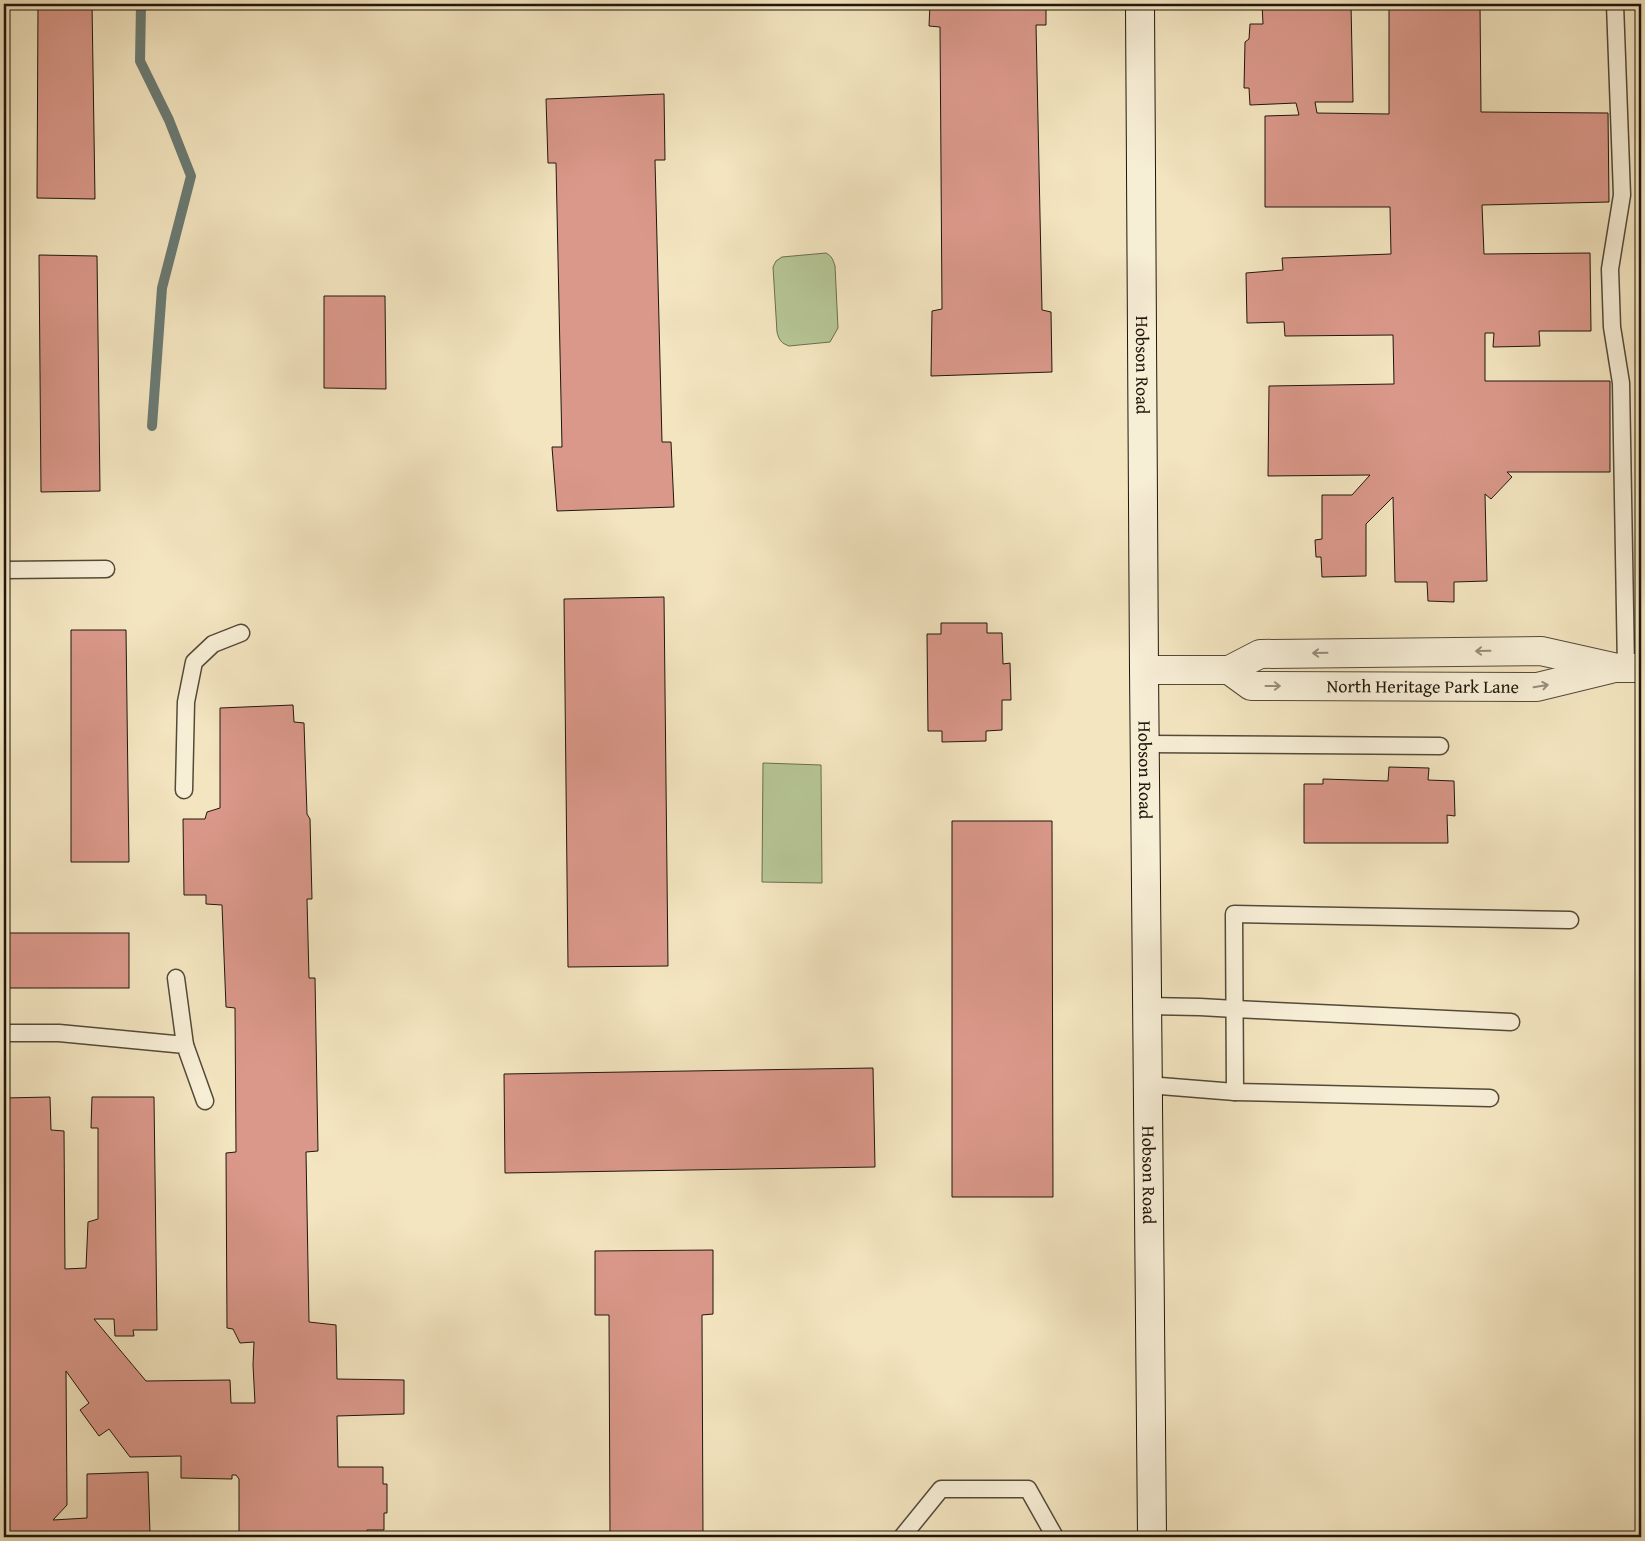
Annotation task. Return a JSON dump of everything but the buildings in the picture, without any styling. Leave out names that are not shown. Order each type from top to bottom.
[{"type":"street","name":"Hobson Road","points":[[1140,4],[1144,744],[1152,1537]]},
{"type":"street","name":"North Heritage Park Lane","points":[[1144,670],[1230,670],[1260,654],[1541,651],[1628,668]]},
{"type":"street","name":"North Heritage Park Lane","points":[[1230,670],[1251,686],[1537,687],[1628,668]]},
{"type":"lane","points":[[1614,4],[1622,195],[1610,269],[1612,327],[1621,383],[1628,668]]},
{"type":"lane","points":[[4,570],[106,569]]},
{"type":"lane","points":[[184,790],[186,702],[194,662],[213,644],[241,633]]},
{"type":"lane","points":[[1144,744],[1440,746]]},
{"type":"lane","points":[[1235,1092],[1234,914],[1570,920]]},
{"type":"lane","points":[[176,978],[185,1045],[205,1101]]},
{"type":"lane","points":[[1147,1006],[1200,1006],[1511,1022]]},
{"type":"lane","points":[[4,1034],[58,1033],[185,1045]]},
{"type":"lane","points":[[1148,1085],[1235,1092],[1490,1098]]},
{"type":"lane","points":[[902,1537],[941,1489],[1028,1489],[1055,1537]]},
{"type":"green space","points":[[826,253],[831,257],[835,266],[838,328],[830,342],[789,346],[784,344],[777,332],[773,267],[776,261],[782,257]]},
{"type":"green space","points":[[763,763],[821,765],[822,883],[762,882]]},
{"type":"waterway","points":[[141,4],[140,61],[169,120],[191,176],[162,288],[152,426]]}]
